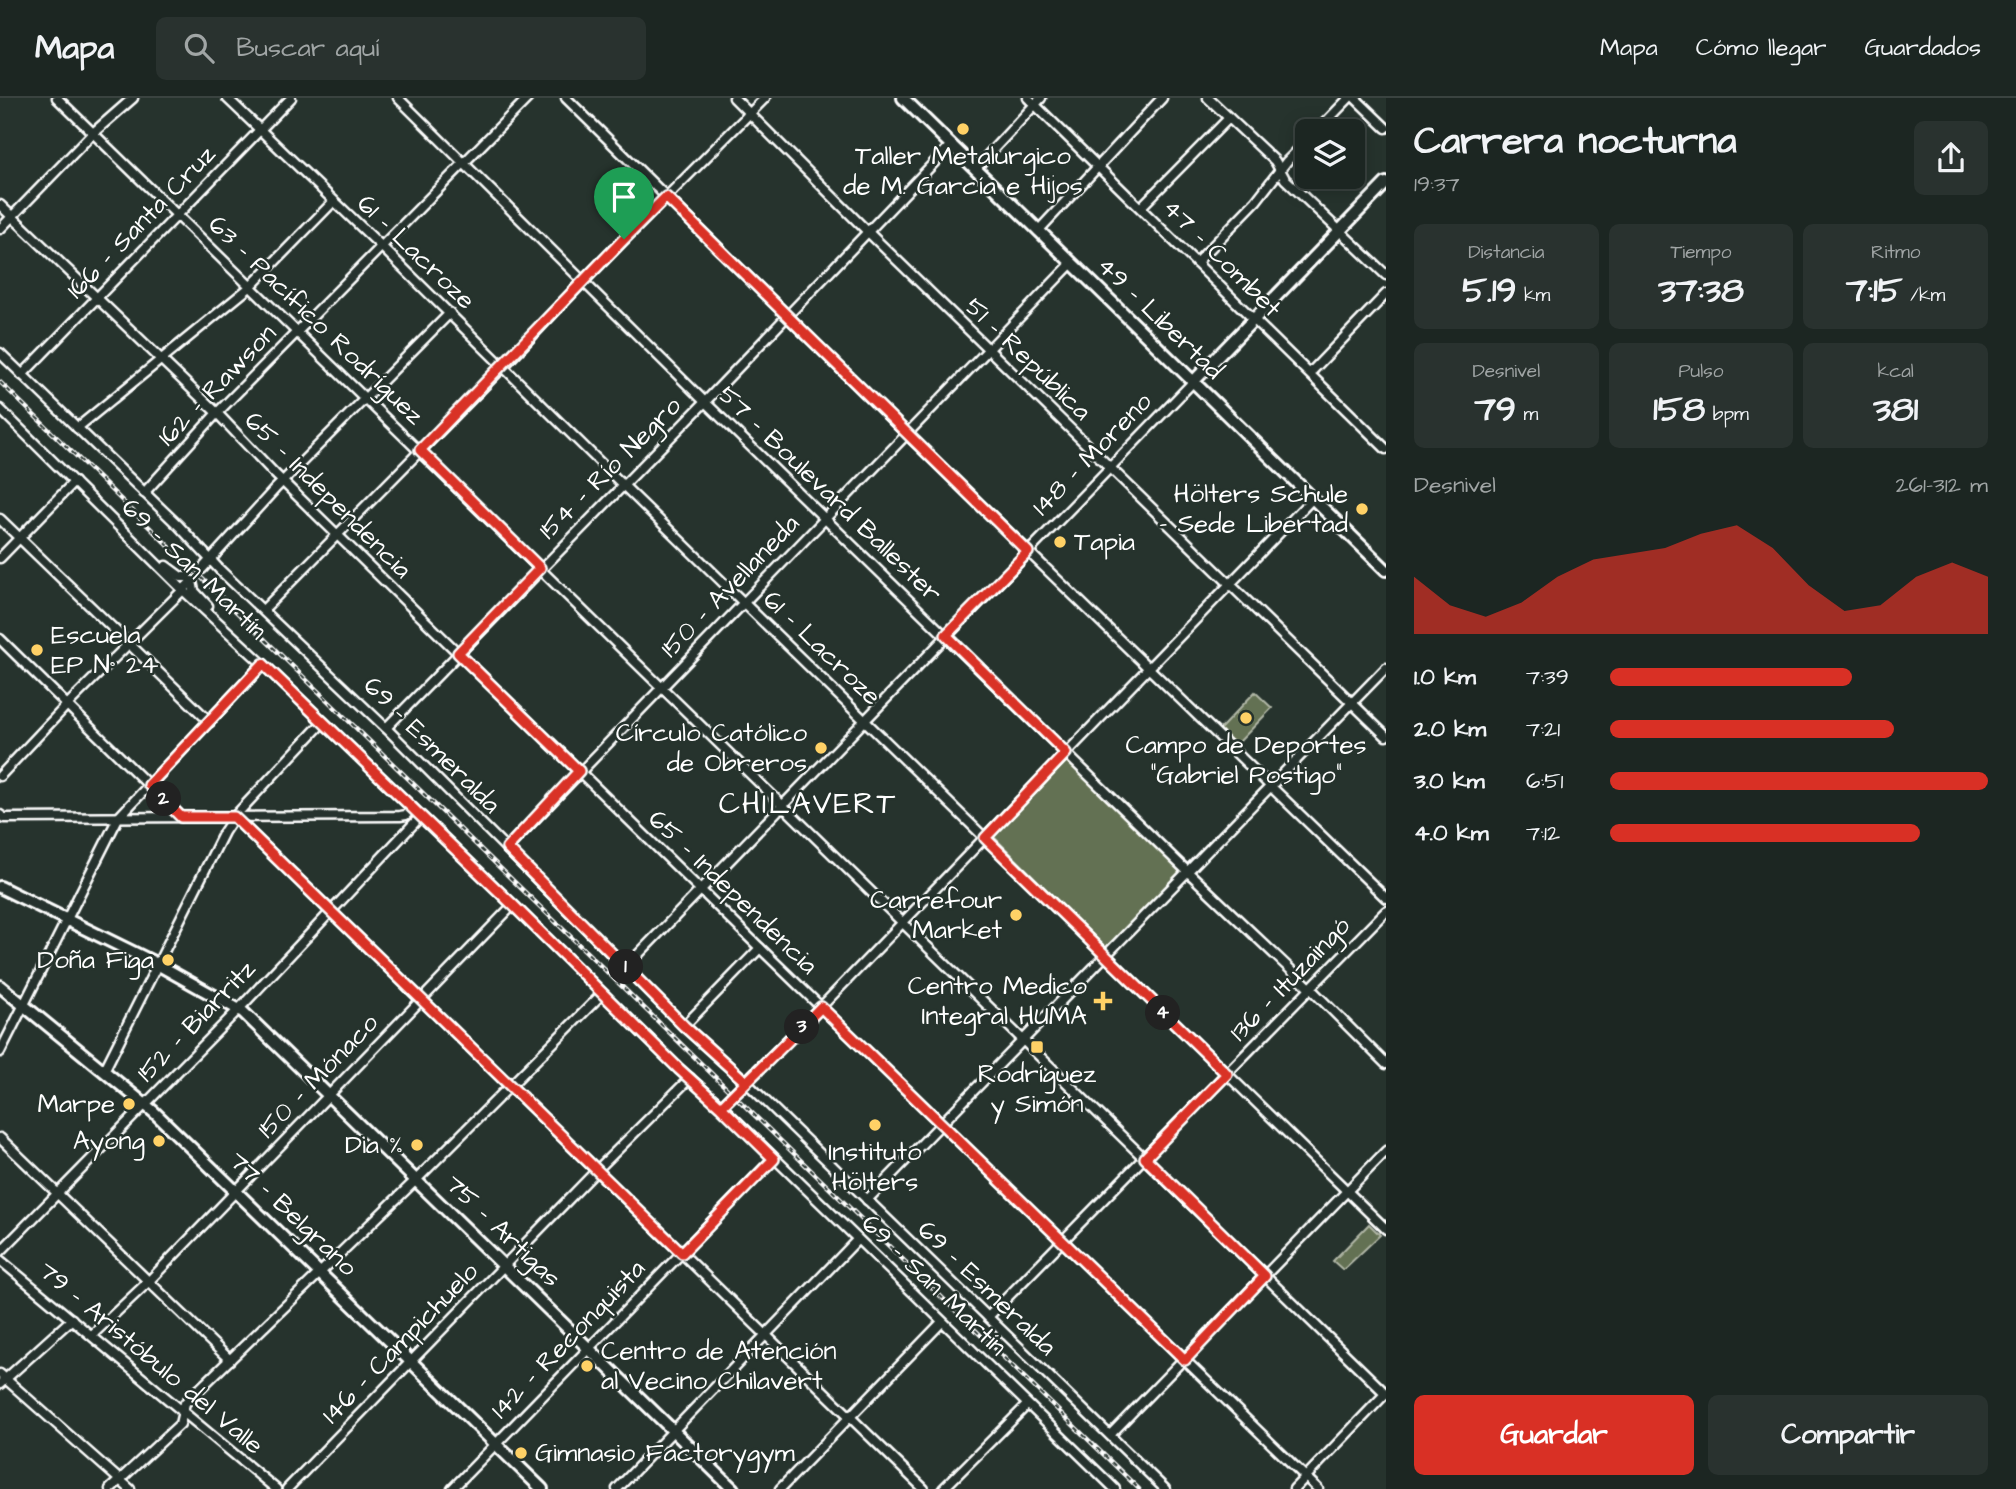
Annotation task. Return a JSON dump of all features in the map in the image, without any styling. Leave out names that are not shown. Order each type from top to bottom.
[{"type":"street","name":"63 - Pacífico Rodríguez","points":[[57,98],[1386,1394]]},
{"type":"street","points":[[0,229],[93,133],[133,98]]},
{"type":"street","name":"61 - Lacroze","points":[[227,98],[1386,1229]]},
{"type":"street","name":"166 - Santa Cruz","points":[[22,375],[291,98]]},
{"type":"street","name":"57 - Boulevard Ballester","points":[[398,98],[705,402],[1386,1064]]},
{"type":"street","name":"162 - Rawson","points":[[144,493],[217,413],[528,98]]},
{"type":"street","points":[[566,98],[907,434],[1386,898]]},
{"type":"street","name":"51 - República","points":[[734,98],[1386,736]]},
{"type":"street","points":[[264,610],[765,98]]},
{"type":"street","name":"47 - Combet","points":[[1028,98],[1038,102],[1098,167],[1386,449]]},
{"type":"street","points":[[1038,230],[1161,98]]},
{"type":"street","points":[[1208,98],[1275,161],[1285,179],[1386,275]]},
{"type":"street","points":[[1329,119],[1349,98]]},
{"type":"street","points":[[1355,98],[1386,128]]},
{"type":"street","name":"49 - Libertad","points":[[904,99],[1386,570]]},
{"type":"street","points":[[975,169],[1038,102]]},
{"type":"street","points":[[1141,207],[1228,118]]},
{"type":"street","name":"154 - Río Negro","points":[[386,728],[705,402],[951,145]]},
{"type":"street","points":[[1196,263],[1256,201],[1295,154]]},
{"type":"street","name":"148 - Moreno","points":[[626,967],[1386,183]]},
{"type":"street","points":[[77,428],[250,287],[333,202]]},
{"type":"street","name":"65 - Independencia","points":[[0,205],[217,413],[458,653],[1318,1489]]},
{"type":"street","name":"150 - Avellaneda","points":[[507,848],[1071,264]]},
{"type":"street","points":[[1310,373],[1386,294]]},
{"type":"street","points":[[179,526],[182,535],[202,557],[200,568],[212,560],[283,481],[450,313]]},
{"type":"street","name":"69 - Esmeralda","points":[[0,353],[179,526],[220,570],[386,728],[684,1026],[746,1082],[1165,1489]]},
{"type":"street","name":"69 - San Martín","points":[[0,409],[183,590],[513,905],[1111,1488]]},
{"type":"street","points":[[0,558],[74,482]]},
{"type":"street","points":[[721,1107],[1313,498]]},
{"type":"street","points":[[0,519],[210,722]]},
{"type":"street","points":[[147,554],[171,572],[189,579]]},
{"type":"street","points":[[0,776],[183,590],[189,579]]},
{"type":"street","points":[[189,579],[194,591],[216,614],[218,623]]},
{"type":"street","points":[[0,639],[181,817]]},
{"type":"street","points":[[0,1052],[118,818],[263,664]]},
{"type":"street","points":[[867,1200],[1386,668]]},
{"type":"street","points":[[104,1071],[234,817],[323,722]]},
{"type":"street","points":[[0,827],[2,817],[400,816],[412,808]]},
{"type":"street","points":[[234,817],[925,1489]]},
{"type":"street","name":"152 - Biarritz","points":[[0,1252],[239,1009],[420,817]]},
{"type":"street","name":"75 - Artigas","points":[[0,887],[157,964],[239,1009],[417,1179],[733,1489]]},
{"type":"street","name":"150 - Mónaco","points":[[92,1335],[148,1282],[513,905]]},
{"type":"street","name":"136 - Ituzaingó","points":[[988,1317],[1386,911]]},
{"type":"street","points":[[684,1026],[760,948]]},
{"type":"street","name":"77 - Belgrano","points":[[0,986],[145,1104],[542,1489]]},
{"type":"street","points":[[110,1489],[180,1424],[185,1403],[417,1179],[602,994]]},
{"type":"street","name":"146 - Campichuelo","points":[[287,1489],[690,1078]]},
{"type":"street","points":[[0,1138],[230,1360]]},
{"type":"street","points":[[1110,1435],[1386,1151]]},
{"type":"street","name":"142 - Reconquista","points":[[452,1489],[774,1159]]},
{"type":"street","points":[[617,1489],[857,1240]]},
{"type":"street","name":"79 - Aristóbulo del Valle","points":[[0,1260],[276,1489]]},
{"type":"street","points":[[72,1319],[1,1379],[130,1489]]},
{"type":"street","points":[[780,1489],[942,1322]]},
{"type":"street","points":[[1294,1489],[1386,1394]]},
{"type":"street","points":[[943,1489],[1027,1405]]},
{"type":"green space","name":"Campo de Deportes \"Gabriel Postigo\"","points":[[1255,692],[1272,708],[1236,745],[1220,729]]},
{"type":"green space","points":[[1068,756],[1183,872],[1107,950],[992,835]]},
{"type":"green space","points":[[1369,1224],[1380,1235],[1343,1270],[1333,1261]]},
{"type":"tunnel","points":[[187,577],[198,566]]},
{"type":"railway","points":[[0,382],[1139,1489]]},
{"type":"place","name":"Taller Metalurgico de M. García e Hijos","points":[[963,129]]},
{"type":"place","name":"Hölters Schule - Sede Libertad","points":[[1362,509]]},
{"type":"place","name":"Tapia","points":[[1060,542]]},
{"type":"place","name":"Escuela EP N° 24","points":[[37,650]]},
{"type":"place","name":"Campo de Deportes \"Gabriel Postigo\"","points":[[1246,718]]},
{"type":"place","name":"Círculo Católico de Obreros","points":[[821,748]]},
{"type":"place","name":"Carrefour Market","points":[[1016,915]]},
{"type":"place","name":"Doña Figa","points":[[168,960]]},
{"type":"place","name":"Centro Medico Integral HUMA","points":[[1103,1001]]},
{"type":"place","name":"Rodríguez y Simón","points":[[1037,1047]]},
{"type":"place","name":"Marpe","points":[[129,1104]]},
{"type":"place","name":"Instituto Hölters","points":[[875,1125]]},
{"type":"place","name":"Ayong","points":[[159,1141]]},
{"type":"place","name":"Dia %","points":[[417,1145]]},
{"type":"place","name":"Centro de Atención al Vecino Chilavert","points":[[587,1366]]},
{"type":"place","name":"Gimnasio Factorygym","points":[[521,1453]]},
{"type":"district","name":"CHILAVERT","points":[[808,804]]},
{"type":"route","points":[[624,239],[420,450],[540,568],[458,653],[579,771],[507,848],[684,1026],[746,1082],[721,1107],[263,664],[149,785],[181,817],[234,817],[682,1253],[774,1159],[721,1107],[733,1095],[746,1082],[821,1007],[1185,1360],[1265,1276],[1145,1158],[1227,1074],[985,838],[1066,753],[946,635],[1028,552],[666,197],[624,239]]}]
